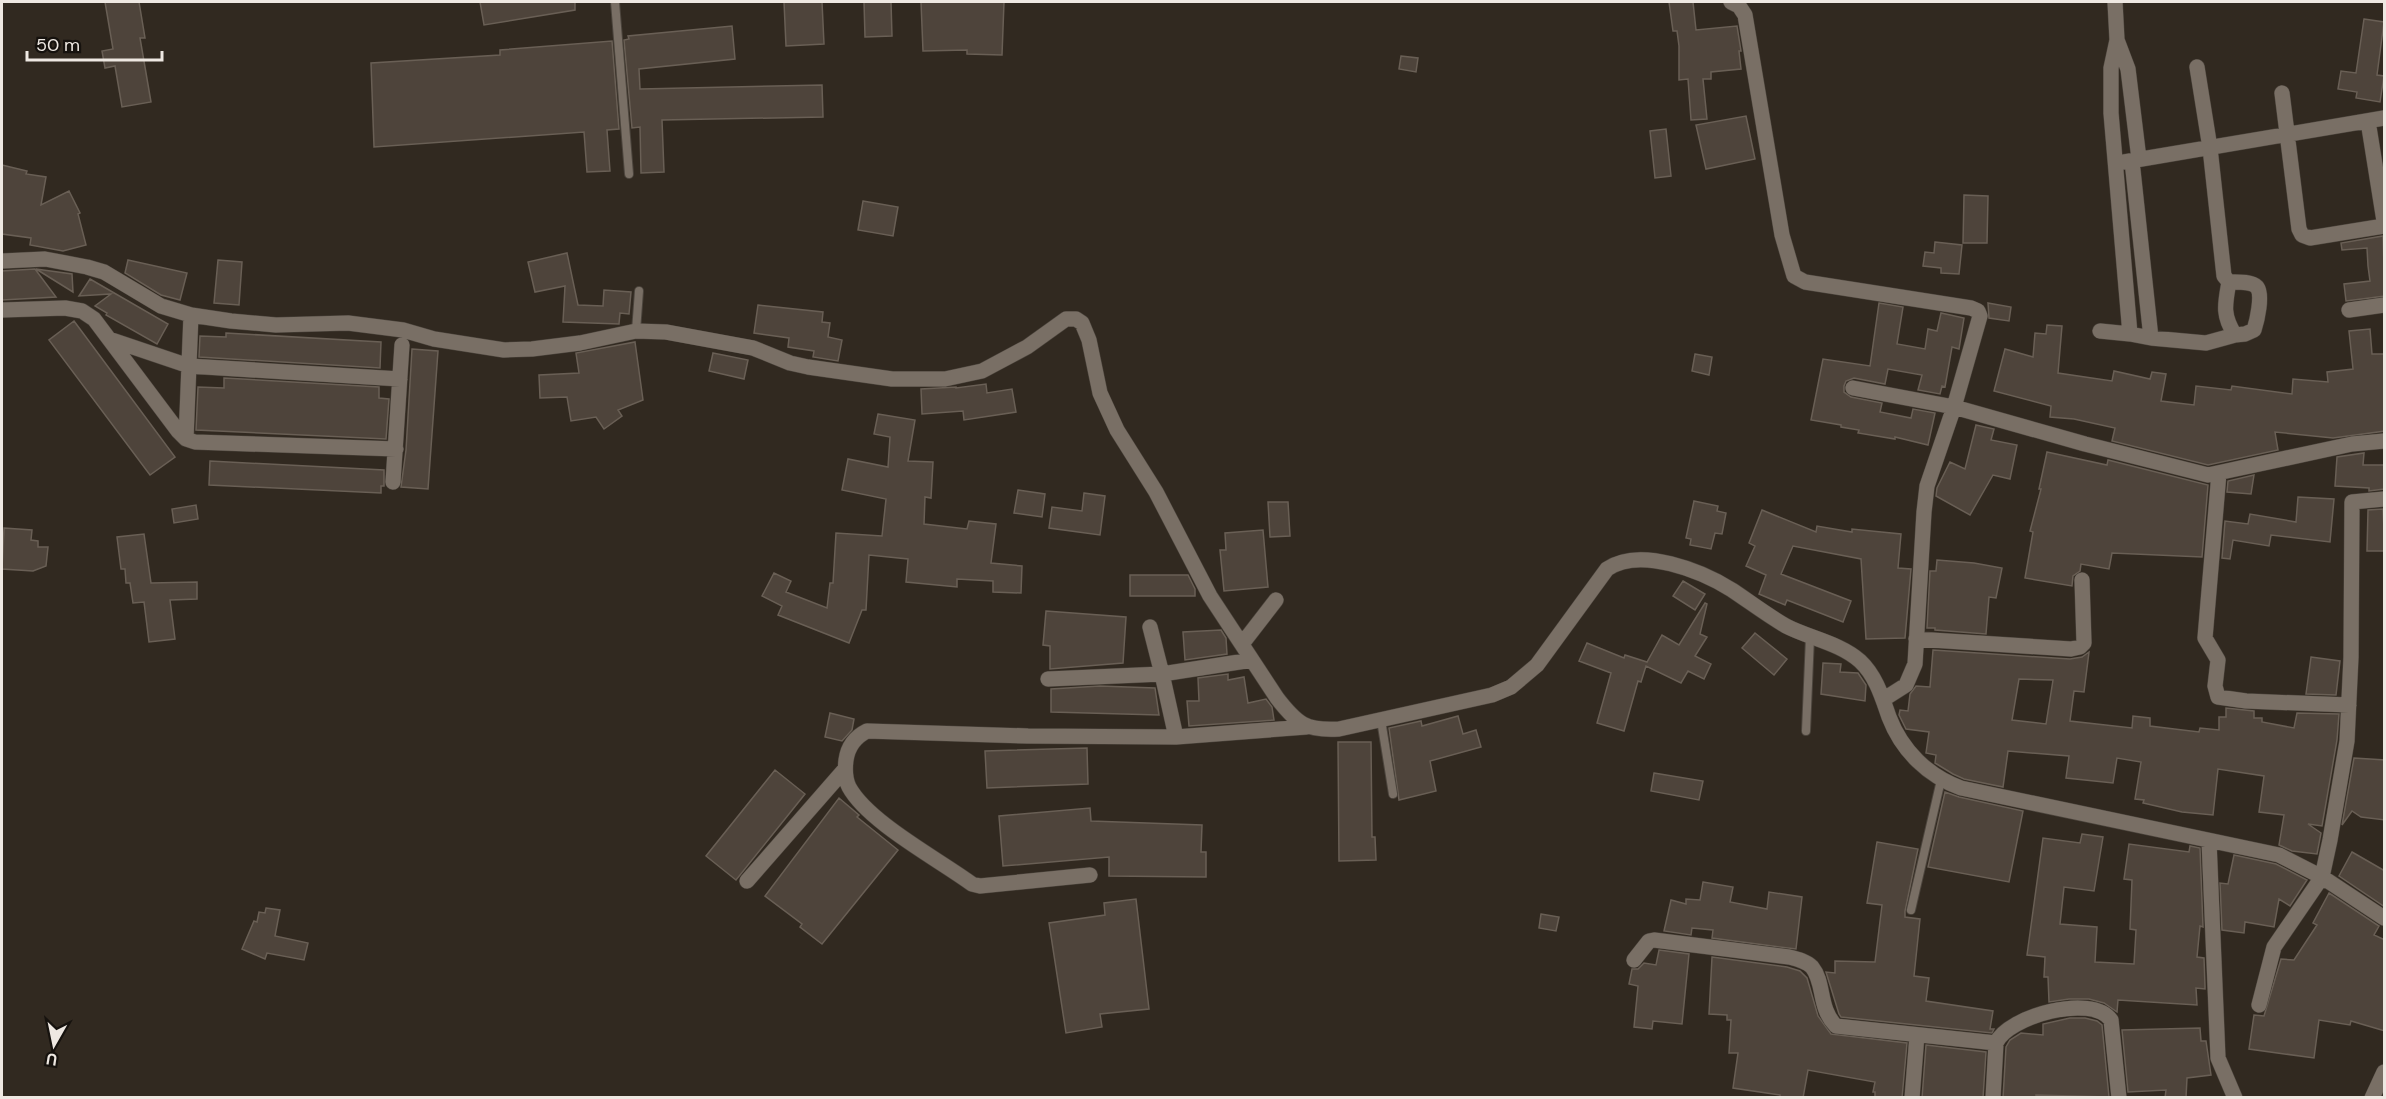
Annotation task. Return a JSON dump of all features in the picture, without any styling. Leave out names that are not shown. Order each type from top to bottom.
[{"type":"street","points":[[1731,2],[1739,6],[1745,15],[1782,235],[1794,276],[1805,282],[1971,308],[1978,311],[1980,316],[1928,486],[1924,512],[1915,664],[1906,685],[1884,699]]},
{"type":"street","points":[[2115,2],[2117,40],[2111,68],[2111,113],[2130,334]]},
{"type":"street","points":[[2117,40],[2128,69],[2151,338]]},
{"type":"street","points":[[2100,332],[2206,343],[2245,334],[2254,330],[2258,320],[2259,293],[2257,288],[2251,284],[2229,282],[2224,276],[2210,148],[2197,67]]},
{"type":"street","points":[[2282,93],[2299,229],[2302,235],[2310,238],[2385,226]]},
{"type":"street","points":[[2115,164],[2385,118]]},
{"type":"street","points":[[2368,121],[2385,221]]},
{"type":"street","points":[[2,261],[45,259],[87,267],[104,272],[161,306],[191,315],[231,321],[276,325],[348,323],[403,330],[434,339],[504,350],[580,343],[636,330],[666,332],[733,343],[753,348],[789,363],[825,371],[917,380],[963,377],[982,371],[1027,347],[1066,319],[1076,319],[1082,323],[1089,340],[1100,393],[1117,430],[1156,492],[1210,596],[1277,698],[1305,727]]},
{"type":"street","points":[[2229,282],[2225,302],[2226,321],[2235,335]]},
{"type":"street","points":[[2349,310],[2385,305]]},
{"type":"street","points":[[2,310],[65,308],[82,311],[94,319],[186,439],[195,442],[396,449]]},
{"type":"street","points":[[186,439],[191,315]]},
{"type":"street","points":[[109,339],[189,366],[400,379]]},
{"type":"street","points":[[393,482],[402,345]]},
{"type":"street","points":[[1853,388],[1954,407],[2197,473],[2219,473],[2352,444],[2385,441]]},
{"type":"street","points":[[2219,473],[2205,632],[2207,643],[2218,660],[2215,686],[2218,697],[2246,701],[2349,705]]},
{"type":"street","points":[[2259,1005],[2277,942],[2322,877],[2347,741],[2352,503],[2353,501],[2385,500]]},
{"type":"street","points":[[1090,875],[980,886],[972,884],[877,818],[848,785],[845,769],[852,743],[857,736],[867,731],[1028,736],[1176,737],[1305,727],[1320,730],[1339,729],[1492,695],[1521,680],[1537,665],[1607,569],[1616,563],[1634,560],[1669,563],[1699,574],[1731,589],[1786,626],[1841,649],[1858,659],[1869,671],[1884,699],[1894,730],[1916,760],[1941,780],[1961,788],[2279,855],[2322,877],[2385,918]]},
{"type":"street","points":[[1916,639],[2071,649],[2080,647],[2084,643],[2082,580]]},
{"type":"street","points":[[1242,644],[1275,600]]},
{"type":"street","points":[[1150,627],[1176,737]]},
{"type":"street","points":[[1048,679],[1162,674],[1252,660]]},
{"type":"street","points":[[747,880],[845,769]]},
{"type":"street","points":[[2209,841],[2218,1058],[2235,1098]]},
{"type":"street","points":[[1634,960],[1649,941],[1654,940],[1789,957],[1804,962],[1812,968],[1828,1018],[1836,1026],[1996,1043]]},
{"type":"street","points":[[1993,1098],[1996,1043],[2002,1033],[2047,1011],[2064,1009],[2100,1011],[2108,1015],[2113,1027],[2119,1098]]},
{"type":"street","points":[[1912,1098],[1917,1035]]},
{"type":"street","points":[[2372,1098],[2385,1072]]},
{"type":"lane","points":[[615,2],[628,174]]},
{"type":"lane","points":[[636,330],[639,291]]},
{"type":"lane","points":[[1806,731],[1810,637]]},
{"type":"lane","points":[[1381,720],[1393,794]]},
{"type":"lane","points":[[1911,910],[1941,780]]},
{"type":"building","points":[[105,2],[139,2],[145,38],[140,38],[151,102],[122,107],[115,66],[105,68],[102,51],[113,49]]},
{"type":"building","points":[[480,2],[575,2],[575,10],[484,25]]},
{"type":"building","points":[[784,2],[822,2],[824,44],[786,46]]},
{"type":"building","points":[[864,2],[891,2],[892,36],[865,37]]},
{"type":"building","points":[[921,2],[1004,2],[1002,55],[967,54],[967,50],[923,51]]},
{"type":"building","points":[[1669,2],[1693,2],[1696,30],[1737,26],[1741,69],[1711,72],[1711,79],[1703,79],[1707,119],[1691,120],[1688,79],[1679,80],[1679,46],[1677,31],[1673,31]]},
{"type":"building","points":[[2364,19],[2384,22],[2377,75],[2384,76],[2380,102],[2356,98],[2357,92],[2338,89],[2341,71],[2356,73]]},
{"type":"building","points":[[732,26],[735,59],[639,69],[640,89],[822,85],[823,117],[662,120],[664,172],[641,173],[640,127],[632,128],[624,40],[629,39],[628,36]]},
{"type":"building","points":[[612,41],[619,129],[607,130],[610,171],[587,172],[584,132],[374,147],[371,63],[500,55],[500,50]]},
{"type":"building","points":[[1401,56],[1418,58],[1416,72],[1399,69]]},
{"type":"building","points":[[1746,116],[1755,159],[1706,169],[1696,125]]},
{"type":"building","points":[[1666,129],[1671,176],[1655,178],[1650,131]]},
{"type":"building","points":[[2,165],[27,171],[26,174],[46,177],[41,205],[69,191],[80,213],[78,214],[86,245],[63,251],[30,245],[31,238],[2,234]]},
{"type":"building","points":[[1964,195],[1988,196],[1987,243],[1963,243]]},
{"type":"building","points":[[863,201],[898,207],[893,236],[858,230]]},
{"type":"building","points":[[2383,236],[2385,296],[2346,301],[2344,284],[2370,281],[2367,248],[2342,250],[2341,243]]},
{"type":"building","points":[[1935,242],[1962,245],[1959,274],[1941,273],[1941,268],[1923,266],[1925,252],[1934,253]]},
{"type":"building","points":[[567,253],[578,305],[603,306],[604,290],[631,292],[629,314],[620,313],[619,324],[563,322],[565,286],[535,292],[528,262]]},
{"type":"building","points":[[128,260],[187,273],[180,300],[161,295],[125,273]]},
{"type":"building","points":[[218,260],[242,262],[239,305],[214,303]]},
{"type":"building","points":[[35,269],[56,297],[2,300],[2,271]]},
{"type":"building","points":[[36,269],[72,274],[73,292]]},
{"type":"building","points":[[90,279],[168,324],[157,344],[106,315],[107,313],[95,306],[111,294],[79,296]]},
{"type":"building","points":[[1879,303],[1903,307],[1897,344],[1925,349],[1928,329],[1937,331],[1941,313],[1964,318],[1959,349],[1952,347],[1945,387],[1942,386],[1940,394],[1918,390],[1922,375],[1888,369],[1885,384],[1854,378],[1846,381],[1844,386],[1844,392],[1851,397],[1882,403],[1880,412],[1911,418],[1913,409],[1935,413],[1928,445],[1895,437],[1895,439],[1858,433],[1859,430],[1841,427],[1841,425],[1811,420],[1823,359],[1870,366]]},
{"type":"building","points":[[1988,303],[2011,307],[2009,321],[1989,318]]},
{"type":"building","points":[[758,305],[823,312],[822,322],[830,323],[828,337],[842,340],[838,361],[813,357],[814,351],[788,347],[789,338],[754,333]]},
{"type":"building","points":[[74,321],[175,457],[150,475],[49,340]]},
{"type":"building","points":[[2047,325],[2062,326],[2058,373],[2112,381],[2114,371],[2150,379],[2152,372],[2166,374],[2161,401],[2194,405],[2196,386],[2231,390],[2232,386],[2292,394],[2293,379],[2328,382],[2327,372],[2353,369],[2349,331],[2370,329],[2372,354],[2385,354],[2385,431],[2333,438],[2275,432],[2278,450],[2208,465],[2112,441],[2115,428],[2074,419],[2050,417],[2051,406],[1994,391],[2005,349],[2033,357],[2035,333],[2046,334]]},
{"type":"building","points":[[226,333],[381,342],[380,368],[199,357],[200,336],[226,337]]},
{"type":"building","points":[[635,342],[643,400],[618,410],[622,416],[604,429],[596,417],[571,421],[567,397],[540,398],[539,375],[579,373],[576,353]]},
{"type":"building","points":[[412,349],[438,351],[428,489],[401,487],[406,450]]},
{"type":"building","points":[[713,353],[748,360],[744,379],[709,371]]},
{"type":"building","points":[[1695,354],[1712,357],[1709,375],[1692,371]]},
{"type":"building","points":[[224,378],[379,387],[379,398],[389,399],[386,439],[196,430],[198,387],[224,388]]},
{"type":"building","points":[[986,384],[987,393],[1012,389],[1016,412],[964,420],[963,411],[922,414],[921,389]]},
{"type":"building","points":[[878,414],[915,420],[908,461],[933,462],[931,498],[925,497],[924,524],[967,529],[969,521],[996,524],[991,563],[1022,566],[1021,593],[993,592],[993,581],[957,579],[957,587],[906,582],[908,559],[869,555],[866,610],[862,610],[849,643],[778,615],[782,606],[762,596],[774,573],[791,581],[786,592],[827,608],[830,583],[833,583],[836,533],[882,536],[886,499],[842,490],[848,459],[888,467],[890,437],[874,434]]},
{"type":"building","points":[[1976,425],[1994,429],[1991,440],[2017,445],[2010,479],[1993,475],[1970,515],[1936,496],[1937,488],[1950,462],[1965,469]]},
{"type":"building","points":[[2047,452],[2107,465],[2108,460],[2208,485],[2202,557],[2112,553],[2109,569],[2081,564],[2080,571],[2073,576],[2072,586],[2025,578],[2033,532],[2030,531],[2041,489],[2039,489]]},
{"type":"building","points":[[2364,453],[2363,465],[2385,465],[2384,489],[2369,491],[2369,488],[2335,486],[2337,457]]},
{"type":"building","points":[[210,461],[384,470],[384,486],[381,486],[381,493],[209,485]]},
{"type":"building","points":[[2254,475],[2251,494],[2227,492],[2228,481]]},
{"type":"building","points":[[1018,490],[1045,494],[1042,517],[1014,513]]},
{"type":"building","points":[[1084,493],[1105,496],[1100,535],[1049,528],[1052,507],[1082,511]]},
{"type":"building","points":[[2298,497],[2334,499],[2330,542],[2271,535],[2269,546],[2233,540],[2230,559],[2222,558],[2225,521],[2248,524],[2250,514],[2296,522]]},
{"type":"building","points":[[1694,501],[1718,506],[1717,511],[1726,513],[1722,534],[1715,533],[1711,549],[1690,545],[1691,539],[1686,538]]},
{"type":"building","points":[[1268,502],[1288,502],[1290,536],[1270,537]]},
{"type":"building","points":[[196,505],[198,519],[174,523],[172,509]]},
{"type":"building","points":[[2383,509],[2385,551],[2367,551],[2368,510]]},
{"type":"building","points":[[1762,510],[1816,532],[1817,526],[1852,532],[1852,529],[1901,534],[1898,568],[1911,569],[1905,638],[1866,639],[1861,559],[1793,546],[1781,574],[1851,601],[1843,622],[1787,600],[1785,605],[1759,594],[1766,575],[1746,566],[1755,546],[1749,543]]},
{"type":"building","points":[[4,528],[32,530],[31,540],[38,541],[38,547],[48,547],[46,566],[33,571],[2,569]]},
{"type":"building","points":[[1263,530],[1268,587],[1224,591],[1220,550],[1226,550],[1225,533]]},
{"type":"building","points":[[144,534],[151,583],[197,582],[197,599],[170,600],[175,639],[149,642],[144,602],[133,603],[130,583],[126,583],[125,569],[121,569],[117,537]]},
{"type":"building","points":[[1937,560],[2002,568],[1996,598],[1989,597],[1986,634],[1927,628],[1930,571],[1936,571]]},
{"type":"building","points":[[1130,575],[1188,575],[1195,589],[1195,596],[1130,596]]},
{"type":"building","points":[[1683,581],[1705,594],[1695,610],[1673,596]]},
{"type":"building","points":[[1705,603],[1707,604],[1700,634],[1707,637],[1695,656],[1711,664],[1704,679],[1688,671],[1681,683],[1646,666],[1641,682],[1638,681],[1624,731],[1597,723],[1611,673],[1579,661],[1587,643],[1624,658],[1625,655],[1647,662],[1662,635],[1679,645]]},
{"type":"building","points":[[1046,611],[1126,617],[1123,663],[1050,669],[1050,646],[1043,645]]},
{"type":"building","points":[[1221,630],[1226,638],[1227,654],[1185,660],[1183,632]]},
{"type":"building","points":[[1755,633],[1787,659],[1774,675],[1742,648]]},
{"type":"building","points":[[1933,650],[2070,659],[2082,657],[2089,652],[2084,692],[2074,691],[2070,721],[2132,728],[2133,716],[2150,718],[2150,726],[2199,732],[2200,728],[2219,730],[2219,717],[2226,717],[2226,708],[2254,711],[2254,718],[2262,718],[2262,722],[2294,728],[2297,713],[2339,714],[2337,740],[2322,826],[2308,824],[2321,833],[2317,854],[2292,851],[2279,845],[2284,815],[2259,812],[2264,776],[2218,769],[2213,815],[2182,812],[2135,799],[2141,762],[2117,758],[2113,783],[2066,778],[2069,756],[2008,751],[2003,787],[1964,779],[1935,763],[1936,755],[1926,753],[1929,732],[1906,729],[1899,715],[1900,710],[1908,711],[1910,694],[1916,686],[1930,687]],"holes":[[[2019,679],[2053,680],[2046,724],[2012,720]]]},
{"type":"building","points":[[2311,657],[2340,661],[2336,695],[2306,694]]},
{"type":"building","points":[[1823,663],[1841,664],[1840,672],[1858,673],[1866,685],[1865,701],[1821,694]]},
{"type":"building","points":[[1228,674],[1228,680],[1244,677],[1248,703],[1266,699],[1272,707],[1274,720],[1189,726],[1187,701],[1199,701],[1198,678]]},
{"type":"building","points":[[1100,686],[1155,688],[1159,715],[1051,712],[1051,689]]},
{"type":"building","points":[[830,713],[854,719],[852,730],[842,741],[825,737]]},
{"type":"building","points":[[1458,716],[1463,734],[1476,730],[1481,747],[1430,761],[1436,791],[1399,800],[1389,728],[1421,721],[1422,726]]},
{"type":"building","points":[[1338,742],[1371,742],[1372,837],[1375,837],[1376,860],[1339,861]]},
{"type":"building","points":[[1087,748],[1088,784],[987,788],[985,751]]},
{"type":"building","points":[[2354,758],[2385,760],[2385,820],[2361,817],[2352,811],[2342,825]]},
{"type":"building","points":[[775,770],[805,794],[736,880],[706,856]]},
{"type":"building","points":[[1654,773],[1703,781],[1699,800],[1651,791]]},
{"type":"building","points":[[1945,792],[2023,811],[2009,882],[1928,867]]},
{"type":"building","points":[[839,798],[859,815],[857,817],[898,850],[822,944],[800,927],[802,924],[765,896]]},
{"type":"building","points":[[1090,808],[1091,821],[1202,825],[1201,852],[1206,852],[1206,877],[1109,876],[1109,857],[1003,866],[999,816]]},
{"type":"building","points":[[2082,834],[2103,837],[2094,891],[2064,887],[2060,924],[2097,927],[2095,962],[2134,964],[2136,930],[2130,929],[2132,880],[2124,879],[2129,844],[2189,852],[2190,846],[2200,848],[2203,927],[2200,926],[2197,957],[2204,958],[2205,989],[2196,988],[2197,1005],[2118,1000],[2117,1012],[2104,1003],[2089,999],[2049,1002],[2048,977],[2044,977],[2045,957],[2027,955],[2043,838],[2080,843]]},
{"type":"building","points":[[1877,842],[1918,849],[1905,917],[1920,919],[1914,976],[1929,978],[1926,1001],[1993,1011],[1990,1029],[1994,1029],[1992,1033],[1841,1017],[1839,1014],[1826,972],[1835,973],[1835,961],[1875,962],[1882,905],[1867,903]]},
{"type":"building","points":[[2352,852],[2385,871],[2385,907],[2339,876]]},
{"type":"building","points":[[2234,855],[2276,864],[2307,880],[2290,906],[2279,899],[2274,927],[2245,922],[2244,933],[2222,930],[2220,883],[2228,884]]},
{"type":"building","points":[[1703,882],[1733,887],[1730,902],[1767,909],[1769,892],[1802,897],[1796,949],[1712,938],[1713,930],[1692,928],[1691,935],[1664,931],[1671,900],[1686,904],[1686,899],[1700,900]]},
{"type":"building","points":[[2329,893],[2379,926],[2374,935],[2385,940],[2385,1031],[2351,1021],[2350,1025],[2319,1020],[2314,1058],[2249,1049],[2254,1015],[2264,1016],[2281,959],[2294,960],[2317,925],[2313,923]]},
{"type":"building","points":[[1136,899],[1149,1009],[1100,1014],[1102,1027],[1066,1033],[1049,923],[1105,915],[1104,903]]},
{"type":"building","points":[[266,908],[280,910],[275,936],[308,943],[304,960],[267,953],[265,959],[242,949],[254,921],[257,922],[259,912],[265,913]]},
{"type":"building","points":[[1541,914],[1559,917],[1556,931],[1539,928]]},
{"type":"building","points":[[1659,950],[1689,954],[1682,1024],[1653,1021],[1652,1029],[1634,1027],[1638,986],[1629,984],[1632,969],[1638,969],[1644,963],[1656,965]]},
{"type":"building","points":[[1712,957],[1787,967],[1800,971],[1807,978],[1818,1016],[1831,1034],[1907,1043],[1902,1098],[1875,1098],[1875,1092],[1873,1092],[1875,1082],[1808,1070],[1803,1098],[1780,1098],[1780,1095],[1733,1088],[1738,1053],[1729,1053],[1731,1020],[1727,1020],[1727,1015],[1709,1014]]},
{"type":"building","points":[[2070,1018],[2085,1018],[2102,1025],[2109,1097],[2036,1095],[2036,1098],[2003,1098],[2006,1047],[2010,1040],[2021,1033],[2043,1035],[2043,1024]]},
{"type":"building","points":[[2200,1028],[2201,1041],[2206,1041],[2211,1075],[2187,1078],[2186,1098],[2165,1098],[2166,1090],[2128,1092],[2122,1030]]},
{"type":"building","points":[[1926,1045],[1986,1052],[1983,1098],[1922,1098]]}]
